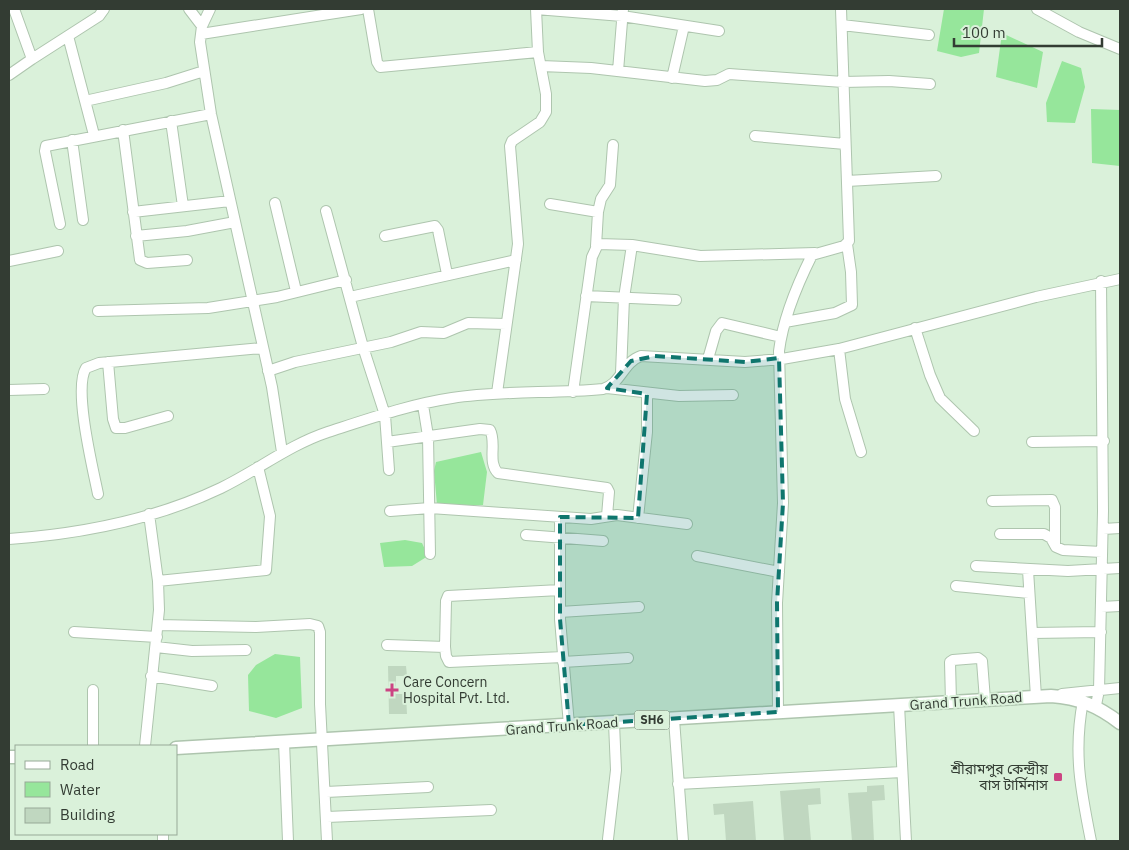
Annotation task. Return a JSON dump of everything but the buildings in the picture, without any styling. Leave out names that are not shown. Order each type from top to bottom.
[{"type":"main road","name":"Grand Trunk Road","points":[[178,748],[1051,696],[1096,705],[1120,724]]},
{"type":"street","points":[[14,9],[32,59]]},
{"type":"street","points":[[188,9],[201,30]]},
{"type":"street","points":[[210,9],[201,30],[204,71],[211,114],[251,302],[268,371],[282,452]]},
{"type":"street","points":[[201,30],[349,9],[361,9]]},
{"type":"street","points":[[368,9],[377,62],[380,67],[538,52]]},
{"type":"street","points":[[497,393],[518,244],[510,146],[512,142],[540,122],[546,112],[546,94],[538,52],[536,9],[623,13],[684,26],[719,31]]},
{"type":"street","points":[[785,322],[835,313],[852,305],[853,289],[847,244],[849,237],[844,144],[841,9]]},
{"type":"street","points":[[1037,9],[1079,32],[1120,48]]},
{"type":"street","points":[[9,76],[105,10]]},
{"type":"street","points":[[618,71],[623,13]]},
{"type":"street","points":[[842,25],[929,35]]},
{"type":"street","points":[[672,78],[684,26]]},
{"type":"street","points":[[68,36],[94,135]]},
{"type":"street","points":[[541,66],[571,66],[712,81],[729,74],[843,82],[889,81],[930,84]]},
{"type":"street","points":[[85,101],[204,71]]},
{"type":"street","points":[[60,224],[45,148],[94,135],[211,114]]},
{"type":"street","points":[[171,121],[183,206]]},
{"type":"street","points":[[123,130],[141,262],[187,260]]},
{"type":"street","points":[[755,136],[844,144]]},
{"type":"street","points":[[72,140],[83,220]]},
{"type":"street","points":[[572,392],[586,296],[596,246],[598,212],[601,199],[610,185],[613,145]]},
{"type":"street","points":[[846,182],[936,176]]},
{"type":"street","points":[[133,212],[230,201]]},
{"type":"street","points":[[275,203],[296,291]]},
{"type":"street","points":[[550,204],[598,212]]},
{"type":"street","points":[[326,211],[363,347],[385,415],[389,470]]},
{"type":"street","points":[[136,236],[187,231],[235,222]]},
{"type":"street","points":[[386,236],[435,226],[438,230],[447,274]]},
{"type":"street","points":[[596,246],[601,243],[632,245],[700,256],[815,253],[847,244]]},
{"type":"street","points":[[621,373],[624,298],[632,245]]},
{"type":"street","points":[[9,261],[58,252]]},
{"type":"street","points":[[778,712],[779,572],[784,503],[779,358],[781,336],[785,322],[810,258],[815,253]]},
{"type":"street","points":[[350,297],[516,260]]},
{"type":"street","points":[[607,388],[616,381],[631,360],[641,356],[745,362],[839,349],[1101,281],[1120,279]]},
{"type":"street","points":[[98,311],[195,310],[251,302],[346,280]]},
{"type":"street","points":[[1096,705],[1099,690],[1103,529],[1104,441],[1101,281]]},
{"type":"street","points":[[586,296],[676,300]]},
{"type":"street","points":[[268,371],[295,362],[391,342],[421,332],[444,333],[468,323],[506,324]]},
{"type":"street","points":[[708,359],[717,327],[722,323],[781,336]]},
{"type":"street","points":[[915,328],[930,375],[940,398],[974,431]]},
{"type":"street","points":[[98,494],[86,431],[82,381],[86,368],[108,362],[262,348]]},
{"type":"street","points":[[839,349],[844,393],[861,452]]},
{"type":"street","points":[[108,362],[113,419],[116,428],[124,428],[168,416]]},
{"type":"street","points":[[9,539],[44,536],[89,528],[189,502],[222,488],[296,444],[385,415],[451,398],[497,393],[572,392],[607,388],[647,394],[733,395]]},
{"type":"street","points":[[9,390],[44,389]]},
{"type":"street","points":[[638,518],[647,432],[647,394]]},
{"type":"street","points":[[423,405],[428,436],[430,554]]},
{"type":"street","points":[[387,442],[480,429],[490,430],[493,437],[493,465],[498,473],[607,488],[609,492],[607,516]]},
{"type":"street","points":[[1032,442],[1104,441]]},
{"type":"street","points":[[158,581],[266,570],[270,516],[258,467]]},
{"type":"street","points":[[992,502],[1052,500],[1056,507],[1055,545]]},
{"type":"street","points":[[390,511],[430,508],[600,519],[607,516],[687,524]]},
{"type":"street","points":[[145,745],[151,676],[158,625],[158,581],[148,514]]},
{"type":"street","points":[[560,517],[560,612],[569,726]]},
{"type":"street","points":[[1103,529],[1120,528]]},
{"type":"street","points":[[1000,534],[1044,534],[1063,550],[1102,552]]},
{"type":"street","points":[[526,535],[603,541]]},
{"type":"street","points":[[697,556],[779,572]]},
{"type":"street","points":[[976,566],[1028,570],[1101,570],[1120,568]]},
{"type":"street","points":[[1028,570],[1036,697]]},
{"type":"street","points":[[956,586],[1029,593]]},
{"type":"street","points":[[560,590],[448,596],[446,601],[446,656],[450,662],[628,658]]},
{"type":"street","points":[[1101,607],[1120,606]]},
{"type":"street","points":[[560,612],[639,608]]},
{"type":"street","points":[[158,625],[256,627],[310,624],[318,626],[320,632],[322,740],[327,841]]},
{"type":"street","points":[[74,632],[156,642],[192,651],[246,650]]},
{"type":"street","points":[[1032,634],[1101,632]]},
{"type":"street","points":[[388,645],[445,647]]},
{"type":"street","points":[[951,702],[950,662],[953,660],[978,658],[982,661],[985,700]]},
{"type":"street","points":[[151,676],[212,686]]},
{"type":"street","points":[[1051,696],[1120,688]]},
{"type":"street","points":[[93,690],[93,745]]},
{"type":"street","points":[[1083,701],[1078,729],[1079,774],[1091,841]]},
{"type":"street","points":[[899,705],[906,841]]},
{"type":"street","points":[[674,719],[682,841]]},
{"type":"street","points":[[608,839],[616,770],[614,722]]},
{"type":"street","points":[[284,742],[288,841]]},
{"type":"street","points":[[678,784],[902,772]]},
{"type":"street","points":[[326,792],[428,787]]},
{"type":"street","points":[[327,817],[491,810]]},
{"type":"highlighted area","points":[[655,356],[745,362],[779,358],[783,503],[777,603],[778,712],[569,725],[560,619],[560,517],[638,518],[647,394],[607,388],[631,361]]},
{"type":"water","points":[[944,9],[984,9],[979,53],[961,57],[937,51]]},
{"type":"water","points":[[1002,33],[1043,52],[1037,88],[996,77]]},
{"type":"water","points":[[1062,61],[1081,68],[1085,87],[1075,123],[1047,122],[1046,103]]},
{"type":"water","points":[[1091,109],[1120,110],[1120,166],[1092,163]]},
{"type":"water","points":[[481,452],[487,472],[483,505],[437,505],[434,471],[436,462]]},
{"type":"water","points":[[405,540],[422,543],[428,556],[412,566],[384,567],[380,543]]},
{"type":"water","points":[[275,654],[300,657],[302,708],[276,718],[249,711],[248,675],[256,665]]},
{"type":"place","name":"Care Concern Hospital Pvt. Ltd.","points":[[392,690]]},
{"type":"place","name":"শ্রীরামপুর কেন্দ্রীয় বাস টার্মিনাস","points":[[1058,777]]}]
